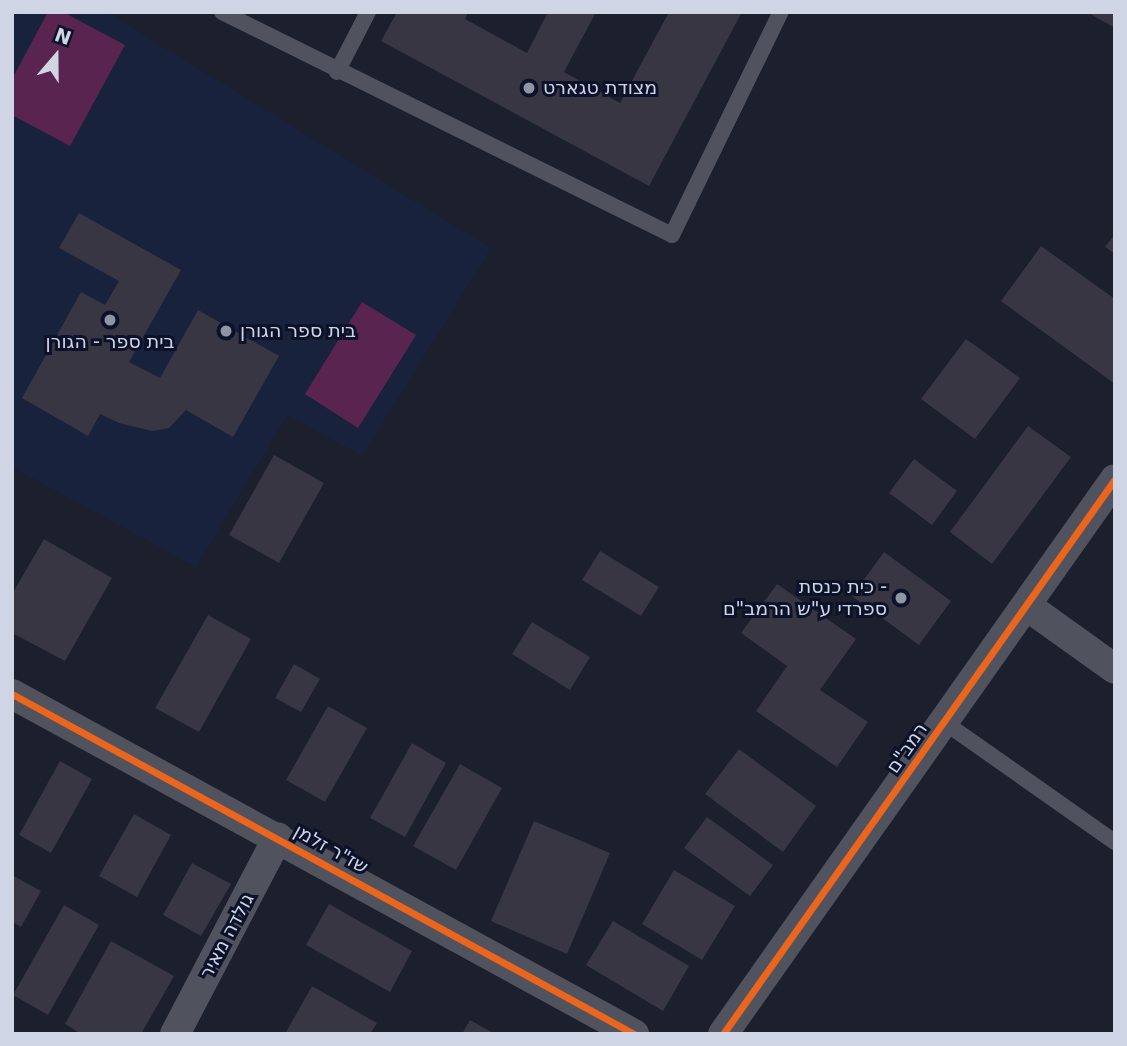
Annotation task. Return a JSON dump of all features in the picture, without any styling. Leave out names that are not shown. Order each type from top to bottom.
[{"type":"street","name":"רמב\"ם","points":[[723,1034],[1115,479]]},
{"type":"street","points":[[1027,606],[1115,669]]},
{"type":"street","name":"שז\"ר זלמן","points":[[12,694],[278,837],[634,1034]]},
{"type":"street","name":"גולדה מאיר","points":[[175,1034],[278,837]]},
{"type":"lane","points":[[222,12],[337,72],[672,235],[781,12]]},
{"type":"lane","points":[[337,72],[368,12]]},
{"type":"lane","points":[[944,722],[1115,842]]},
{"type":"shaded area","name":"בית ספר הגורן","points":[[18,12],[106,12],[491,248],[362,456],[287,415],[196,567],[12,467],[12,22]]},
{"type":"shaded area","points":[[48,12],[63,12],[125,45],[70,146],[12,115],[12,79]]},
{"type":"shaded area","points":[[362,302],[416,335],[358,428],[305,394]]},
{"type":"building","name":"מצודת טגארט","points":[[397,12],[468,12],[465,19],[527,53],[548,12],[596,12],[564,72],[620,103],[669,12],[742,12],[649,186],[381,41]]},
{"type":"building","points":[[1087,12],[1115,12],[1115,28]]},
{"type":"building","name":"בית ספר - הגורן","points":[[79,213],[181,270],[129,362],[160,378],[198,310],[279,356],[233,437],[186,410],[169,428],[152,431],[119,423],[100,414],[88,436],[22,398],[81,292],[105,305],[119,281],[59,248]]},
{"type":"building","points":[[1115,234],[1115,254],[1105,247]]},
{"type":"building","points":[[1041,246],[1115,299],[1115,384],[1001,301]]},
{"type":"building","points":[[966,339],[1020,378],[975,439],[921,399]]},
{"type":"building","points":[[1028,426],[1071,457],[992,564],[950,532]]},
{"type":"building","points":[[274,455],[324,483],[279,563],[229,535]]},
{"type":"building","points":[[914,459],[957,491],[932,525],[889,493]]},
{"type":"building","points":[[44,539],[112,578],[65,661],[12,633],[12,594]]},
{"type":"building","points":[[600,551],[659,587],[641,616],[582,580]]},
{"type":"building","name":"כית כנסת - ספרדי ע\"ש הרמב\"ם","points":[[884,552],[951,601],[919,645],[852,596]]},
{"type":"building","points":[[777,584],[856,639],[820,690],[868,722],[837,767],[756,711],[787,666],[741,633]]},
{"type":"building","points":[[208,615],[251,639],[199,732],[155,708]]},
{"type":"building","points":[[532,622],[590,657],[570,690],[512,654]]},
{"type":"building","points":[[294,664],[320,679],[301,712],[275,698]]},
{"type":"building","points":[[328,706],[367,728],[325,802],[286,780]]},
{"type":"building","points":[[412,743],[446,763],[405,837],[370,818]]},
{"type":"building","points":[[739,749],[816,806],[783,852],[705,794]]},
{"type":"building","points":[[60,761],[92,779],[51,853],[19,835]]},
{"type":"building","points":[[460,764],[502,788],[456,870],[413,846]]},
{"type":"building","points":[[134,814],[171,835],[137,897],[99,876]]},
{"type":"building","points":[[707,817],[773,865],[750,896],[684,848]]},
{"type":"building","points":[[534,821],[610,853],[567,954],[491,921]]},
{"type":"building","points":[[192,863],[231,884],[201,936],[163,915]]},
{"type":"building","points":[[674,870],[735,906],[702,960],[642,924]]},
{"type":"building","points":[[12,875],[41,891],[21,927],[12,922]]},
{"type":"building","points":[[329,904],[412,951],[390,992],[306,945]]},
{"type":"building","points":[[64,905],[99,925],[48,1015],[13,995]]},
{"type":"building","points":[[613,921],[689,966],[663,1011],[586,965]]},
{"type":"building","points":[[111,941],[174,976],[141,1034],[81,1034],[65,1024]]},
{"type":"building","points":[[312,986],[377,1023],[370,1034],[285,1034]]},
{"type":"building","points":[[470,1020],[495,1034],[462,1034]]},
{"type":"cycle path","points":[[723,1034],[1115,479]]},
{"type":"cycle path","points":[[12,694],[634,1034]]},
{"type":"place","name":"מצודת טגארט","points":[[529,88]]},
{"type":"place","name":"בית ספר - הגורן","points":[[110,320]]},
{"type":"place","name":"בית ספר הגורן","points":[[226,331]]},
{"type":"place","name":"כית כנסת - ספרדי ע\"ש הרמב\"ם","points":[[901,598]]}]
